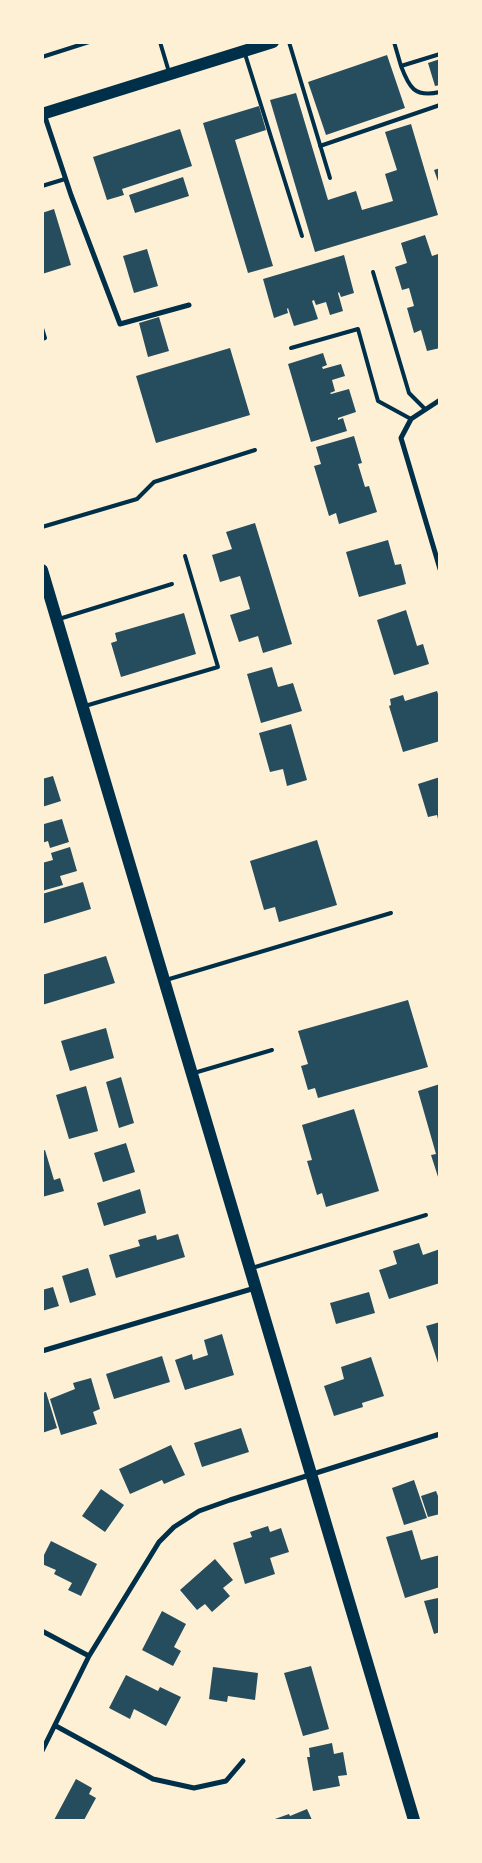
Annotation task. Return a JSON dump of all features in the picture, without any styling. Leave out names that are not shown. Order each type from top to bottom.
[{"type":"main road","points":[[43,112],[170,75],[273,42]]},
{"type":"main road","points":[[42,570],[414,1820]]},
{"type":"street","points":[[43,112],[65,179],[120,324],[189,305]]},
{"type":"street","points":[[440,400],[411,419],[401,438],[440,569]]},
{"type":"street","points":[[42,1351],[256,1288]]},
{"type":"street","points":[[42,1751],[89,1656],[143,1566],[159,1542],[174,1527],[199,1511],[440,1434]]},
{"type":"street","points":[[42,1630],[89,1656]]},
{"type":"street","points":[[56,1726],[153,1779],[194,1788],[226,1781],[243,1761]]},
{"type":"lane","points":[[42,57],[89,42]]},
{"type":"lane","points":[[160,42],[170,75]]},
{"type":"lane","points":[[289,42],[330,178]]},
{"type":"lane","points":[[394,42],[410,87],[418,92],[440,92]]},
{"type":"lane","points":[[244,52],[302,236]]},
{"type":"lane","points":[[401,66],[440,54]]},
{"type":"lane","points":[[320,146],[440,105]]},
{"type":"lane","points":[[42,186],[65,179]]},
{"type":"lane","points":[[373,272],[409,393],[426,409]]},
{"type":"lane","points":[[42,328],[46,338],[42,338]]},
{"type":"lane","points":[[291,348],[358,329],[378,401],[411,419]]},
{"type":"lane","points":[[42,527],[137,499],[154,482],[255,450]]},
{"type":"lane","points":[[83,706],[218,667],[185,556]]},
{"type":"lane","points":[[57,620],[172,584]]},
{"type":"lane","points":[[164,981],[391,912]]},
{"type":"lane","points":[[192,1074],[272,1050]]},
{"type":"lane","points":[[250,1268],[426,1215]]},
{"type":"building","points":[[387,55],[405,108],[326,135],[308,82]]},
{"type":"building","points":[[440,59],[440,85],[435,86],[428,63]]},
{"type":"building","points":[[296,93],[328,200],[356,191],[362,210],[393,201],[385,174],[397,170],[385,132],[411,124],[438,215],[315,252],[270,100]]},
{"type":"building","points":[[259,106],[266,130],[235,140],[273,266],[248,273],[203,123]]},
{"type":"building","points":[[180,129],[192,166],[122,189],[124,195],[107,200],[93,157]]},
{"type":"building","points":[[440,168],[440,184],[439,184],[434,170]]},
{"type":"building","points":[[183,177],[189,196],[135,213],[129,195]]},
{"type":"building","points":[[54,209],[71,265],[42,274],[42,213]]},
{"type":"building","points":[[425,235],[432,256],[438,254],[440,261],[440,348],[427,351],[421,330],[414,333],[407,308],[414,306],[409,288],[402,290],[395,267],[407,263],[401,243]]},
{"type":"building","points":[[147,249],[158,286],[134,293],[123,256]]},
{"type":"building","points":[[344,255],[354,293],[341,297],[338,293],[343,311],[330,315],[326,302],[316,305],[314,300],[312,301],[318,319],[294,326],[288,308],[288,313],[274,318],[263,279]]},
{"type":"building","points":[[159,317],[169,351],[148,357],[139,323]]},
{"type":"building","points":[[230,348],[250,415],[156,443],[136,376]]},
{"type":"building","points":[[323,353],[327,365],[322,367],[323,369],[341,364],[345,376],[332,380],[335,391],[330,393],[349,389],[356,412],[338,418],[338,420],[343,418],[347,431],[311,442],[288,364]]},
{"type":"building","points":[[354,436],[362,463],[358,464],[365,487],[369,486],[377,512],[339,524],[336,513],[329,516],[314,466],[321,464],[316,447]]},
{"type":"building","points":[[255,523],[292,644],[263,653],[258,636],[239,642],[230,615],[250,609],[240,576],[220,582],[212,555],[232,549],[226,532]]},
{"type":"building","points":[[388,540],[395,565],[401,564],[406,584],[359,597],[346,552]]},
{"type":"building","points":[[406,610],[417,646],[423,644],[429,664],[394,675],[377,620]]},
{"type":"building","points":[[184,613],[196,654],[121,677],[111,643],[117,641],[115,633]]},
{"type":"building","points":[[272,667],[278,687],[293,683],[302,711],[261,723],[247,674]]},
{"type":"building","points":[[437,691],[440,700],[440,714],[438,714],[440,741],[403,752],[389,706],[391,705],[390,699],[403,695],[405,701]]},
{"type":"building","points":[[291,724],[307,780],[287,786],[283,769],[270,772],[259,733]]},
{"type":"building","points":[[53,776],[61,801],[42,807],[42,779]]},
{"type":"building","points":[[440,777],[439,823],[437,815],[428,817],[418,784]]},
{"type":"building","points":[[62,819],[69,842],[50,848],[48,841],[42,843],[42,820],[44,824]]},
{"type":"building","points":[[317,840],[337,905],[279,922],[275,907],[264,910],[250,861]]},
{"type":"building","points":[[70,847],[77,871],[60,876],[63,885],[42,891],[42,863],[53,860],[51,853]]},
{"type":"building","points":[[83,882],[91,909],[42,924],[42,894]]},
{"type":"building","points":[[106,956],[115,983],[42,1005],[42,975]]},
{"type":"building","points":[[408,1000],[428,1067],[318,1098],[315,1088],[308,1090],[301,1066],[308,1064],[298,1031]]},
{"type":"building","points":[[106,1028],[114,1058],[70,1071],[61,1041]]},
{"type":"building","points":[[121,1077],[134,1123],[119,1128],[106,1082]]},
{"type":"building","points":[[440,1084],[439,1180],[431,1155],[436,1154],[418,1091]]},
{"type":"building","points":[[86,1086],[98,1131],[69,1139],[56,1095]]},
{"type":"building","points":[[354,1109],[379,1191],[326,1207],[322,1193],[317,1195],[307,1161],[312,1160],[302,1125]]},
{"type":"building","points":[[126,1143],[135,1172],[103,1182],[94,1153]]},
{"type":"building","points":[[45,1150],[54,1180],[60,1178],[64,1191],[42,1197],[42,1151]]},
{"type":"building","points":[[140,1189],[146,1213],[104,1226],[97,1203]]},
{"type":"building","points":[[178,1234],[185,1257],[116,1278],[109,1255],[140,1246],[138,1240],[156,1235],[157,1240]]},
{"type":"building","points":[[419,1243],[423,1255],[440,1249],[440,1283],[389,1299],[379,1270],[397,1264],[393,1251]]},
{"type":"building","points":[[88,1268],[96,1295],[70,1303],[62,1276]]},
{"type":"building","points":[[53,1287],[59,1306],[42,1311],[42,1290]]},
{"type":"building","points":[[369,1292],[375,1313],[336,1324],[330,1303]]},
{"type":"building","points":[[440,1322],[440,1363],[438,1363],[426,1326]]},
{"type":"building","points":[[222,1334],[234,1375],[185,1390],[175,1360],[192,1354],[193,1360],[208,1355],[204,1340]]},
{"type":"building","points":[[162,1356],[170,1382],[114,1399],[106,1374]]},
{"type":"building","points":[[371,1357],[384,1396],[362,1403],[363,1407],[334,1416],[324,1386],[344,1379],[341,1367]]},
{"type":"building","points":[[91,1378],[100,1409],[93,1412],[97,1424],[61,1435],[50,1399],[75,1389],[73,1383]]},
{"type":"building","points":[[46,1392],[57,1428],[42,1433],[42,1393]]},
{"type":"building","points":[[241,1428],[249,1452],[202,1467],[194,1443]]},
{"type":"building","points":[[171,1445],[185,1475],[164,1484],[162,1480],[130,1494],[119,1469]]},
{"type":"building","points":[[414,1480],[427,1518],[404,1525],[392,1488]]},
{"type":"building","points":[[101,1489],[124,1505],[105,1532],[82,1516]]},
{"type":"building","points":[[436,1491],[440,1501],[440,1514],[428,1517],[421,1496]]},
{"type":"building","points":[[268,1526],[270,1532],[281,1528],[289,1552],[270,1558],[275,1574],[245,1584],[233,1543],[252,1537],[250,1532]]},
{"type":"building","points":[[412,1530],[421,1560],[440,1555],[440,1587],[405,1598],[386,1537]]},
{"type":"building","points":[[51,1541],[97,1564],[81,1596],[68,1590],[72,1583],[54,1574],[56,1570],[42,1564],[42,1559]]},
{"type":"building","points":[[215,1559],[233,1580],[223,1588],[230,1596],[212,1612],[205,1604],[197,1610],[180,1590]]},
{"type":"building","points":[[438,1598],[440,1603],[440,1632],[434,1634],[424,1601]]},
{"type":"building","points":[[162,1611],[186,1624],[174,1647],[181,1651],[173,1666],[142,1650]]},
{"type":"building","points":[[311,1666],[329,1729],[303,1736],[284,1673]]},
{"type":"building","points":[[213,1667],[258,1673],[255,1700],[228,1696],[227,1702],[209,1699]]},
{"type":"building","points":[[126,1675],[158,1691],[160,1687],[181,1697],[166,1726],[134,1709],[130,1719],[109,1708]]},
{"type":"building","points":[[332,1743],[334,1754],[343,1752],[347,1775],[338,1776],[340,1786],[313,1791],[307,1757],[310,1757],[309,1748]]},
{"type":"building","points":[[76,1779],[92,1788],[89,1794],[96,1798],[84,1820],[54,1820]]},
{"type":"building","points":[[307,1809],[312,1820],[272,1820],[289,1814],[290,1816]]}]
